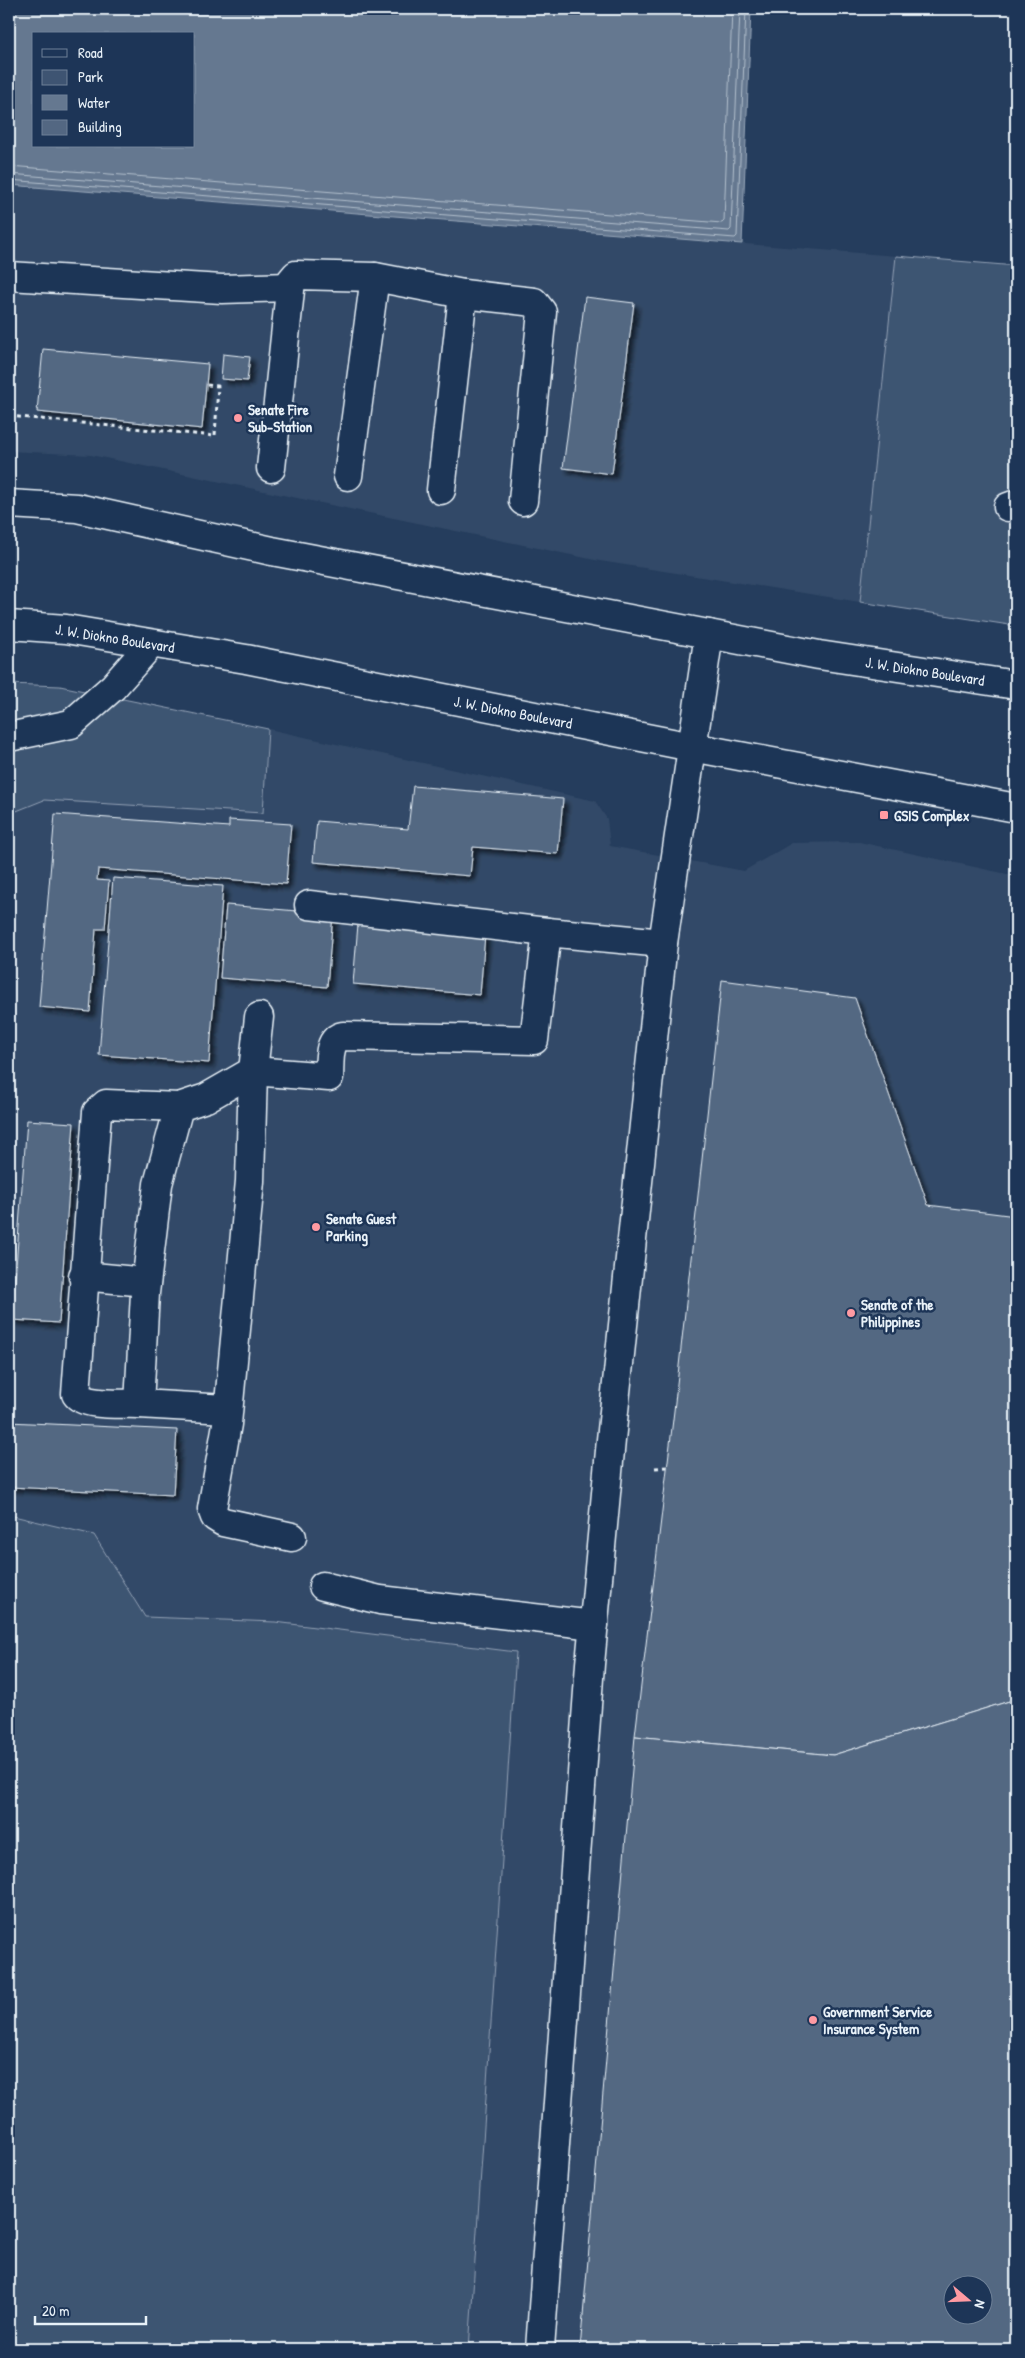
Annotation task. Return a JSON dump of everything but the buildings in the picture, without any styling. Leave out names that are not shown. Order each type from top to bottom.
[{"type":"street","points":[[270,468],[291,281],[296,275],[375,277],[463,294],[534,302],[542,312],[523,501]]},
{"type":"street","points":[[9,276],[222,289],[290,287]]},
{"type":"street","points":[[348,476],[375,277]]},
{"type":"street","points":[[441,490],[463,294]]},
{"type":"street","name":"J. W. Diokno Boulevard","points":[[9,504],[78,508],[272,551],[820,655],[1016,685]]},
{"type":"street","name":"J. W. Diokno Boulevard","points":[[9,625],[66,629],[246,659],[692,747],[1016,808]]},
{"type":"street","points":[[540,2349],[594,1625],[610,1450],[663,942],[709,634]]},
{"type":"street","points":[[9,738],[71,724],[113,687],[151,644]]},
{"type":"street","points":[[309,905],[547,932],[663,942]]},
{"type":"street","points":[[227,1409],[89,1402],[79,1398],[76,1394],[83,1276],[97,1112],[106,1104],[179,1107],[206,1098],[253,1071],[329,1077],[332,1042],[336,1037],[534,1040],[547,932]]},
{"type":"street","points":[[259,1017],[253,1071],[250,1181],[227,1424],[212,1509],[215,1517],[223,1522],[292,1537]]},
{"type":"street","points":[[139,1404],[146,1282],[158,1184],[179,1107]]},
{"type":"street","points":[[83,1276],[146,1282]]},
{"type":"street","points":[[323,1586],[380,1600],[594,1625]]},
{"type":"path","points":[[9,416],[215,436],[218,386],[207,385]]},
{"type":"path","points":[[655,1468],[667,1467]]},
{"type":"shaded area","points":[[9,185],[896,256],[860,602],[600,561],[91,455],[9,451]]},
{"type":"shaded area","name":"GSIS Complex","points":[[268,729],[595,801],[607,819],[610,846],[744,871],[792,843],[859,842],[1016,876],[1016,2349],[469,2349],[516,1652],[275,1622],[145,1617],[94,1535],[9,1515],[9,814],[44,800],[263,813]]},
{"type":"green space","points":[[896,256],[1016,266],[1016,626],[860,602]]},
{"type":"green space","points":[[9,684],[60,686],[268,729],[263,813],[44,800],[9,814]]},
{"type":"green space","points":[[9,1515],[94,1535],[145,1617],[275,1622],[516,1652],[469,2349],[9,2349]]},
{"type":"water","points":[[9,9],[751,9],[742,244],[9,185]]},
{"type":"place","name":"Senate Fire Sub-Station","points":[[238,418]]},
{"type":"place","name":"GSIS Complex","points":[[884,815]]},
{"type":"place","name":"Senate Guest Parking","points":[[316,1227]]},
{"type":"place","name":"Senate of the Philippines","points":[[851,1313]]},
{"type":"place","name":"Government Service Insurance System","points":[[813,2020]]}]
